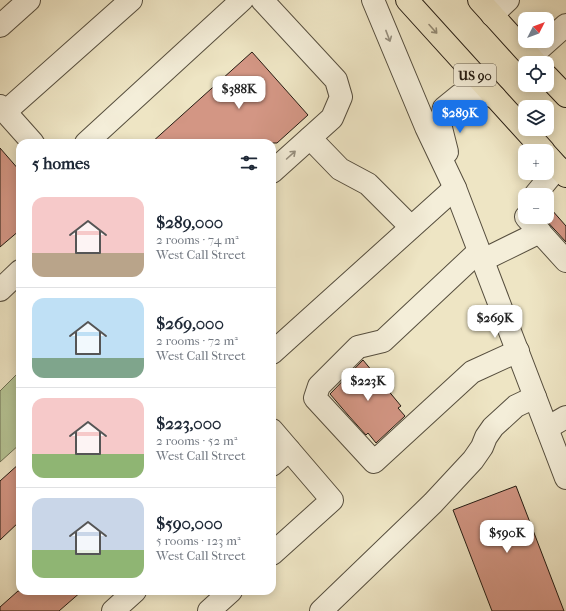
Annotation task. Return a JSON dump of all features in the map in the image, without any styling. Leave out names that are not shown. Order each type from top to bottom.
[{"type":"main road","name":"US 90","points":[[407,0],[538,144]]},
{"type":"main road","points":[[486,7],[529,56]]},
{"type":"main road","points":[[554,83],[566,96]]},
{"type":"street","points":[[0,26],[29,0]]},
{"type":"street","points":[[29,139],[2,109],[131,0]]},
{"type":"street","points":[[90,139],[242,0]]},
{"type":"street","points":[[262,0],[336,80],[340,97],[332,118],[276,168]]},
{"type":"street","points":[[373,0],[426,127],[455,188],[566,478]]},
{"type":"street","points":[[486,7],[508,0]]},
{"type":"street","points":[[537,56],[566,26]]},
{"type":"street","points":[[455,188],[440,124],[444,108],[460,95],[474,91],[495,97]]},
{"type":"street","points":[[310,138],[340,168],[368,184],[411,227]]},
{"type":"street","points":[[540,188],[557,166]]},
{"type":"street","points":[[276,349],[455,188]]},
{"type":"street","points":[[518,351],[472,372],[374,462],[315,398],[319,386],[358,347],[382,341],[481,256],[527,224]]},
{"type":"street","points":[[532,224],[566,261]]},
{"type":"street","points":[[0,290],[16,275]]},
{"type":"street","points":[[321,611],[433,503],[473,460],[482,448],[486,437],[493,427],[516,406],[535,397]]},
{"type":"street","points":[[547,428],[566,417]]},
{"type":"street","points":[[276,435],[332,500],[276,550]]},
{"type":"street","points":[[276,461],[289,450]]},
{"type":"street","points":[[113,611],[131,595]]},
{"type":"street","points":[[209,611],[227,595]]},
{"type":"green space","points":[[16,375],[16,448],[0,462],[0,391]]},
{"type":"building","points":[[252,52],[308,115],[277,143],[276,139],[155,139]]},
{"type":"building","points":[[0,148],[16,166],[16,233],[0,247]]},
{"type":"building","points":[[554,212],[566,226],[566,242],[549,224],[554,224]]},
{"type":"building","points":[[363,360],[401,406],[398,408],[405,416],[376,443],[368,433],[366,435],[330,394]]},
{"type":"building","points":[[16,467],[16,525],[0,540],[0,481]]},
{"type":"building","points":[[516,486],[564,611],[492,611],[453,510]]},
{"type":"building","points":[[16,593],[16,595],[77,595],[59,611],[0,611],[0,607]]}]
